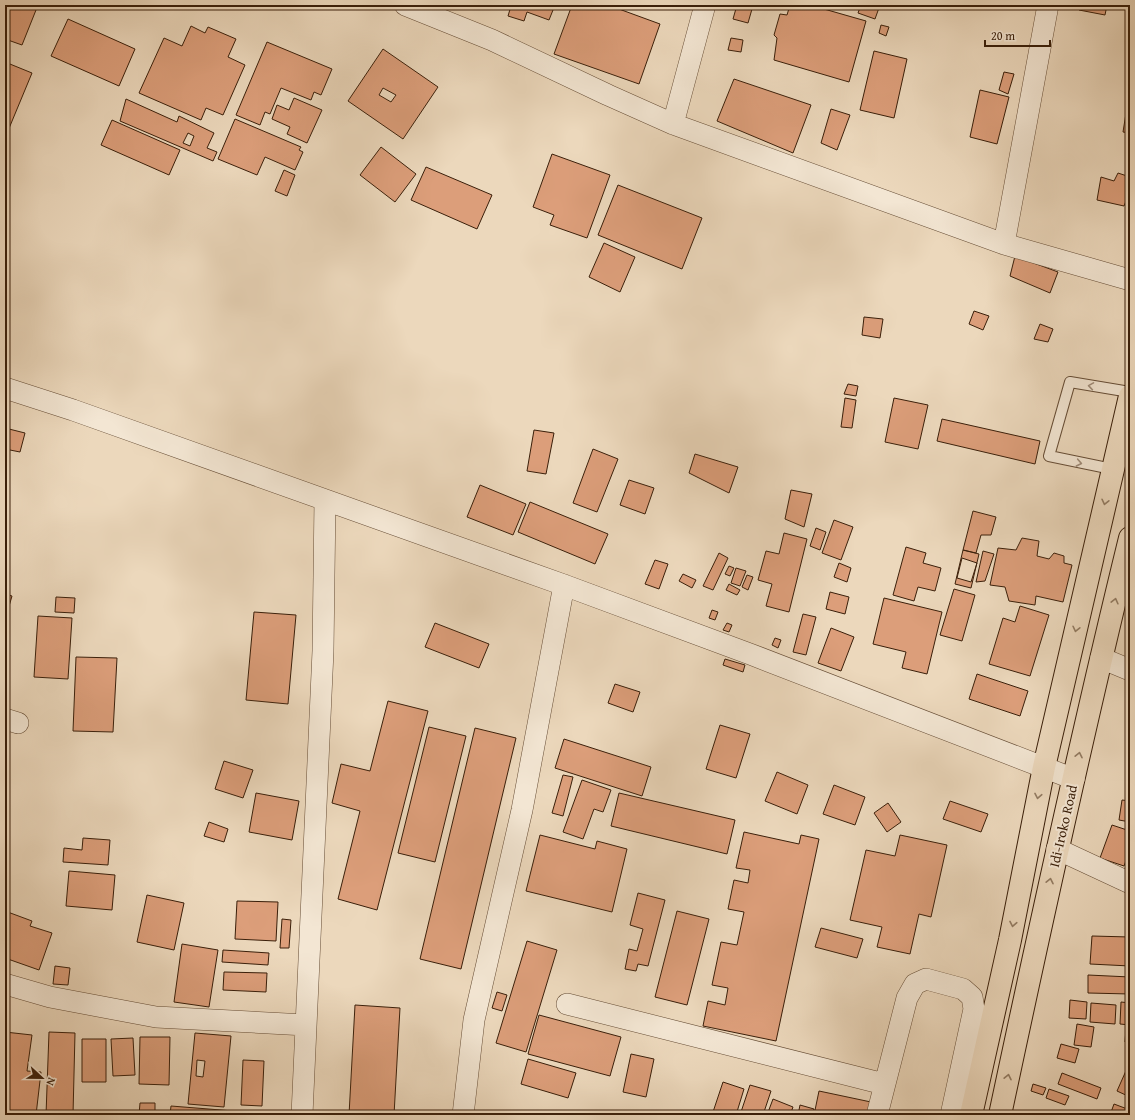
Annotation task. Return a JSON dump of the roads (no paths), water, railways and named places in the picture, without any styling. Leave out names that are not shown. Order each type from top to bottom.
[{"type":"highway","points":[[971,1115],[1010,940],[1044,767],[1130,396]]},
{"type":"highway","name":"Idi-Iroko Road","points":[[1000,1115],[1057,849],[1130,538]]},
{"type":"street","points":[[405,5],[492,40],[673,124],[1004,244],[1130,280]]},
{"type":"street","points":[[673,124],[705,5]]},
{"type":"street","points":[[1004,244],[1048,5]]},
{"type":"street","points":[[5,388],[80,413],[564,585],[750,654],[1074,779]]},
{"type":"street","points":[[302,1115],[323,651],[325,500]]},
{"type":"street","points":[[462,1115],[474,1020],[522,810],[564,585]]},
{"type":"street","points":[[1101,658],[1130,670]]},
{"type":"street","points":[[1057,849],[1130,883]]},
{"type":"street","points":[[877,1115],[907,998],[915,984],[926,979],[963,989],[972,997],[974,1009],[951,1115]]},
{"type":"street","points":[[5,984],[50,997],[156,1017],[306,1025]]},
{"type":"street","points":[[567,1004],[884,1084]]},
{"type":"lane","points":[[1112,469],[1049,456],[1070,382],[1130,392]]}]
